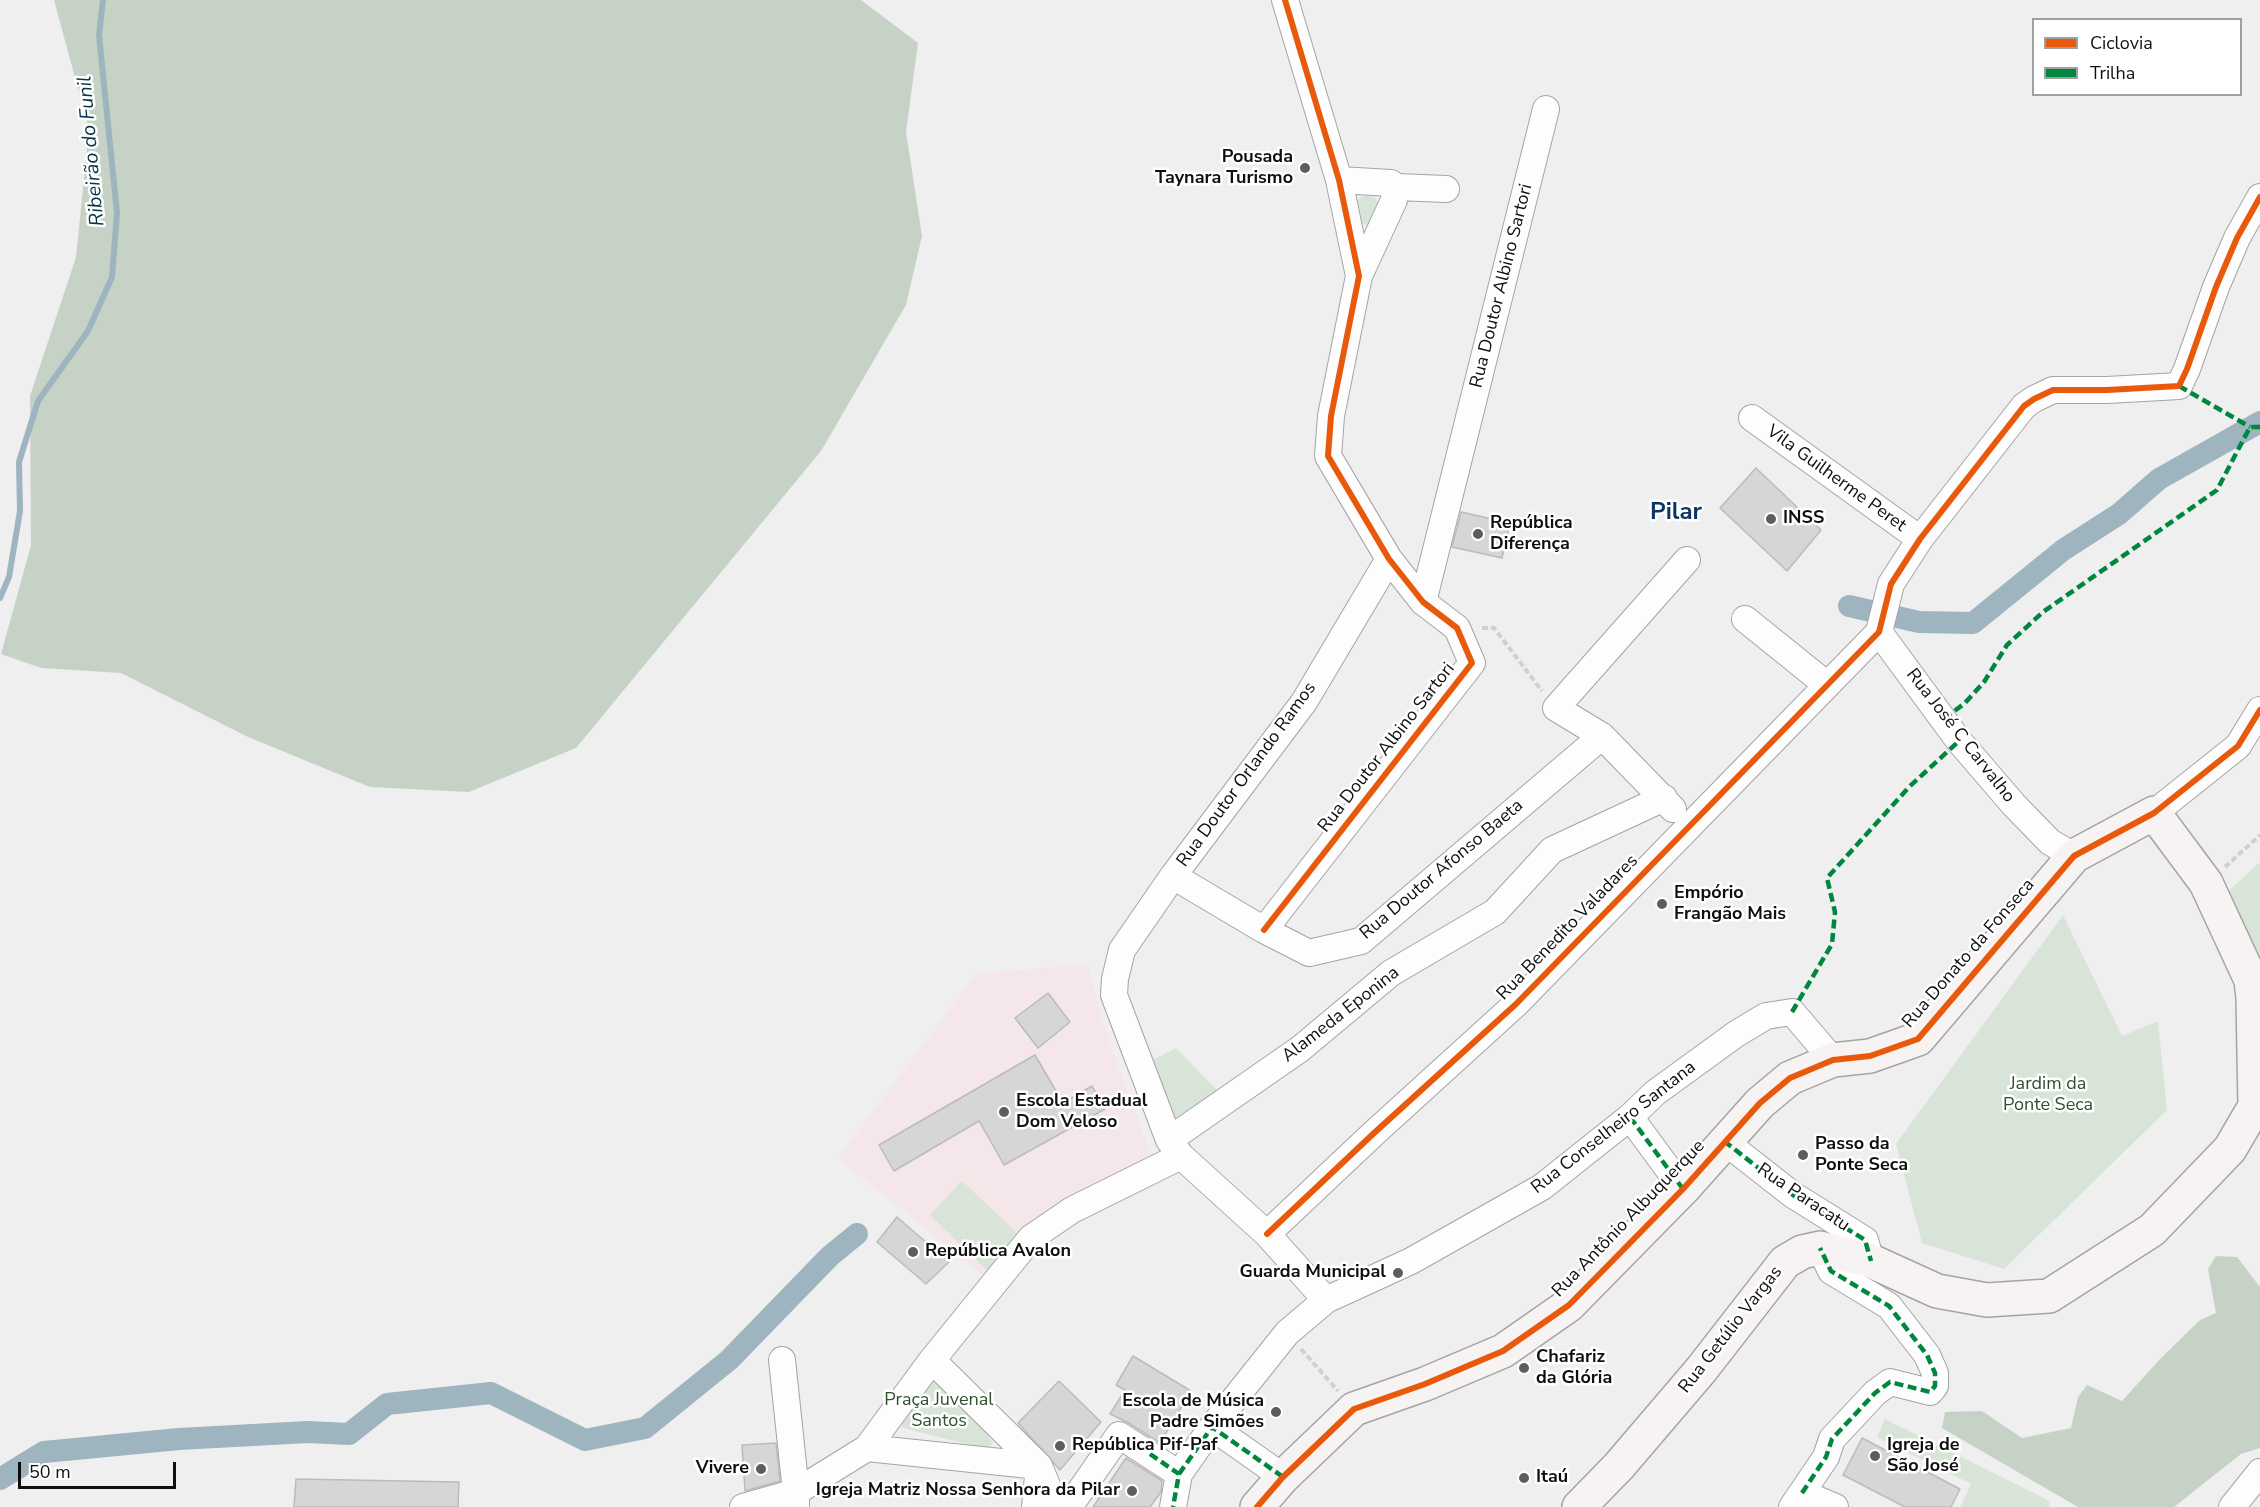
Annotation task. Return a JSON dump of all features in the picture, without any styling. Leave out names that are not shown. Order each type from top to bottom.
[{"type":"street","points":[[1285,0],[1339,180],[1359,276]]},
{"type":"street","name":"Rua Doutor Albino Sartori","points":[[1423,602],[1546,109]]},
{"type":"street","points":[[1339,180],[1391,183],[1396,187],[1446,189]]},
{"type":"street","points":[[1389,559],[1328,456],[1331,416],[1359,276],[1394,200],[1396,187]]},
{"type":"street","points":[[1880,629],[1891,584],[1920,539],[2024,406],[2053,390],[2179,386],[2237,238],[2260,197]]},
{"type":"street","name":"Vila Guilherme Peret","points":[[1752,418],[1920,539]]},
{"type":"street","name":"Rua Doutor Albino Sartori","points":[[1264,930],[1472,663],[1457,628],[1423,602],[1389,559]]},
{"type":"street","name":"Rua Doutor Orlando Ramos","points":[[1175,1148],[1114,995],[1114,979],[1122,950],[1173,876],[1304,702],[1389,559]]},
{"type":"street","points":[[1687,560],[1556,708],[1602,736],[1664,798],[1688,826]]},
{"type":"street","points":[[1745,618],[1827,685]]},
{"type":"street","name":"Rua Benedito Valadares","points":[[1267,1234],[1516,1004],[1880,629]]},
{"type":"street","name":"Rua José C Carvalho","points":[[1880,629],[1959,741],[2014,805],[2050,842],[2074,856]]},
{"type":"street","points":[[2074,856],[2154,813],[2238,746],[2260,710]]},
{"type":"street","name":"Rua Doutor Afonso Baeta","points":[[1173,876],[1264,930],[1309,953],[1361,941],[1602,736]]},
{"type":"street","name":"Alameda Eponina","points":[[867,1448],[932,1360],[1030,1238],[1175,1148],[1391,973],[1495,912],[1552,850],[1664,798]]},
{"type":"street","points":[[1820,1248],[1871,1261],[1937,1291],[1987,1300],[2049,1296],[2152,1230],[2230,1149],[2254,1106],[2256,987],[2206,883],[2154,813]]},
{"type":"street","name":"Rua Donato da Fonseca","points":[[1724,1141],[1760,1103],[1790,1078],[1833,1060],[1870,1056],[1918,1039],[2074,856]]},
{"type":"street","name":"Rua Conselheiro Santana","points":[[1179,1474],[1212,1427],[1287,1333],[1326,1300],[1411,1261],[1542,1187],[1630,1117],[1655,1093],[1736,1034],[1767,1016],[1792,1012],[1833,1060]]},
{"type":"street","points":[[1630,1117],[1683,1189]]},
{"type":"street","name":"Rua Paracatu","points":[[1724,1141],[1793,1195],[1865,1240],[1871,1261]]},
{"type":"street","name":"Rua Antônio Albuquerque","points":[[1257,1507],[1283,1477],[1354,1409],[1425,1384],[1503,1351],[1569,1305],[1683,1189],[1724,1141]]},
{"type":"street","points":[[1175,1148],[1267,1234],[1326,1300]]},
{"type":"street","points":[[1820,1248],[1831,1271],[1889,1306],[1927,1355],[1935,1373],[1935,1386],[1930,1392],[1890,1382],[1875,1393],[1832,1439],[1826,1457],[1797,1500],[1835,1507]]},
{"type":"street","name":"Rua Getúlio Vargas","points":[[1579,1507],[1619,1466],[1701,1370],[1785,1262],[1802,1252],[1820,1248]]},
{"type":"street","points":[[782,1360],[796,1499]]},
{"type":"street","points":[[932,1360],[1039,1466],[1056,1507]]},
{"type":"street","points":[[1212,1427],[1283,1477]]},
{"type":"street","points":[[1069,1507],[1119,1435],[1179,1474],[1173,1507]]},
{"type":"street","points":[[743,1507],[796,1499],[867,1448],[1039,1466]]},
{"type":"street","points":[[1035,1507],[1039,1466]]},
{"type":"street","points":[[2232,1507],[2260,1472]]},
{"type":"path","points":[[1457,628],[1494,628],[1556,708]]},
{"type":"path","points":[[2206,883],[2260,835]]},
{"type":"path","points":[[1287,1333],[1354,1409]]},
{"type":"shaded area","points":[[54,0],[861,0],[918,43],[906,132],[922,236],[906,305],[821,451],[576,748],[469,792],[370,787],[248,737],[121,673],[41,668],[1,654],[31,545],[30,396],[76,257],[89,129]]},
{"type":"shaded area","name":"Escola Estadual Dom Veloso","points":[[1088,964],[1095,996],[1118,1066],[1154,1163],[1152,1176],[1136,1193],[1040,1240],[999,1288],[838,1158],[976,974]]},
{"type":"shaded area","points":[[2216,1256],[2237,1257],[2260,1287],[2260,1448],[2241,1454],[2174,1507],[2078,1507],[1942,1428],[1945,1412],[1982,1411],[2022,1438],[2071,1428],[2078,1397],[2087,1385],[2122,1401],[2200,1320],[2216,1313],[2208,1269]]},
{"type":"green space","points":[[1366,195],[1375,198],[1380,207],[1372,224],[1367,225],[1358,223],[1354,201]]},
{"type":"green space","points":[[2260,862],[2260,968],[2221,898]]},
{"type":"green space","name":"Jardim da Ponte Seca","points":[[2063,915],[2122,1036],[2158,1021],[2167,1110],[2004,1269],[1922,1243],[1896,1144]]},
{"type":"green space","points":[[1176,1048],[1225,1098],[1172,1134],[1149,1062]]},
{"type":"green space","points":[[962,1181],[1032,1247],[999,1282],[930,1215]]},
{"type":"green space","name":"Praça Juvenal Santos","points":[[942,1371],[993,1443],[987,1449],[903,1428],[900,1419]]},
{"type":"green space","points":[[1885,1419],[2050,1501],[2049,1507],[1960,1507],[1971,1484],[1877,1437]]},
{"type":"building","name":"INSS","points":[[1756,468],[1821,530],[1787,571],[1720,508]]},
{"type":"building","name":"República Diferença","points":[[1461,512],[1510,523],[1502,558],[1452,547]]},
{"type":"building","points":[[1048,993],[1070,1022],[1038,1048],[1015,1018]]},
{"type":"building","points":[[1035,1055],[1063,1103],[1092,1086],[1105,1109],[1004,1165],[979,1121],[894,1171],[879,1145]]},
{"type":"building","name":"República Avalon","points":[[897,1217],[949,1262],[926,1284],[877,1242]]},
{"type":"building","points":[[1133,1356],[1191,1391],[1160,1443],[1110,1414],[1125,1390],[1116,1385]]},
{"type":"building","name":"República Pif-Paf","points":[[1059,1381],[1101,1422],[1060,1470],[1018,1423]]},
{"type":"building","name":"Igreja de São José","points":[[1862,1438],[1960,1489],[1951,1507],[1905,1507],[1843,1475]]},
{"type":"building","name":"Vivere","points":[[776,1443],[780,1481],[745,1491],[742,1445]]},
{"type":"building","name":"Igreja Matriz Nossa Senhora da Pilar","points":[[1126,1458],[1162,1481],[1161,1492],[1150,1507],[1093,1507]]},
{"type":"building","points":[[296,1479],[459,1482],[458,1507],[294,1507]]},
{"type":"waterway","name":"Ribeirão do Funil","points":[[0,598],[9,577],[20,511],[19,462],[38,401],[88,331],[112,277],[117,213],[99,35],[103,0]]},
{"type":"waterway","points":[[1849,606],[1919,622],[1973,623],[2063,550],[2119,514],[2159,479],[2260,422]]},
{"type":"waterway","points":[[0,1479],[44,1452],[179,1439],[308,1432],[349,1434],[387,1404],[491,1393],[585,1440],[645,1428],[729,1360],[830,1256],[857,1234]]},
{"type":"marked path","points":[[2179,386],[2250,427]]},
{"type":"marked path","points":[[1944,719],[1965,703],[1984,682],[2007,645],[2043,612],[2217,490],[2250,427],[2260,427]]},
{"type":"marked path","points":[[1792,1012],[1832,944],[1835,912],[1827,878],[1909,787],[1959,741]]},
{"type":"marked path","points":[[1630,1117],[1683,1189]]},
{"type":"marked path","points":[[1724,1141],[1793,1195],[1865,1240],[1871,1261]]},
{"type":"marked path","points":[[1802,1493],[1826,1457],[1832,1439],[1875,1393],[1890,1382],[1930,1392],[1935,1386],[1935,1373],[1927,1355],[1889,1306],[1831,1271],[1820,1248]]},
{"type":"marked path","points":[[1179,1474],[1212,1427],[1283,1477]]},
{"type":"marked path","points":[[1150,1454],[1179,1474],[1173,1507]]},
{"type":"cycle path","points":[[1264,930],[1472,663],[1457,628],[1423,602],[1389,559],[1328,456],[1331,416],[1359,276],[1339,180],[1285,0]]},
{"type":"cycle path","points":[[1267,1234],[1516,1004],[1879,632],[1891,584],[1920,539],[2024,406],[2053,390],[2179,386],[2216,287],[2237,238],[2260,197]]},
{"type":"cycle path","points":[[1257,1507],[1283,1477],[1354,1409],[1425,1384],[1503,1351],[1569,1305],[1683,1189],[1760,1103],[1790,1078],[1833,1060],[1870,1056],[1918,1039],[2074,856],[2154,813],[2238,746],[2260,710]]},
{"type":"place","name":"Pousada Taynara Turismo","points":[[1305,168]]},
{"type":"place","name":"INSS","points":[[1771,519]]},
{"type":"place","name":"República Diferença","points":[[1478,534]]},
{"type":"place","name":"Empório Frangão Mais","points":[[1662,904]]},
{"type":"place","name":"Escola Estadual Dom Veloso","points":[[1004,1112]]},
{"type":"place","name":"Passo da Ponte Seca","points":[[1803,1155]]},
{"type":"place","name":"República Avalon","points":[[913,1252]]},
{"type":"place","name":"Guarda Municipal","points":[[1398,1273]]},
{"type":"place","name":"Chafariz da Glória","points":[[1524,1368]]},
{"type":"place","name":"Escola de Música Padre Simões","points":[[1276,1412]]},
{"type":"place","name":"República Pif-Paf","points":[[1060,1446]]},
{"type":"place","name":"Igreja de São José","points":[[1875,1456]]},
{"type":"place","name":"Vivere","points":[[761,1469]]},
{"type":"place","name":"Itaú","points":[[1524,1478]]},
{"type":"place","name":"Igreja Matriz Nossa Senhora da Pilar","points":[[1132,1491]]},
{"type":"district","name":"Pilar","points":[[1676,513]]}]
